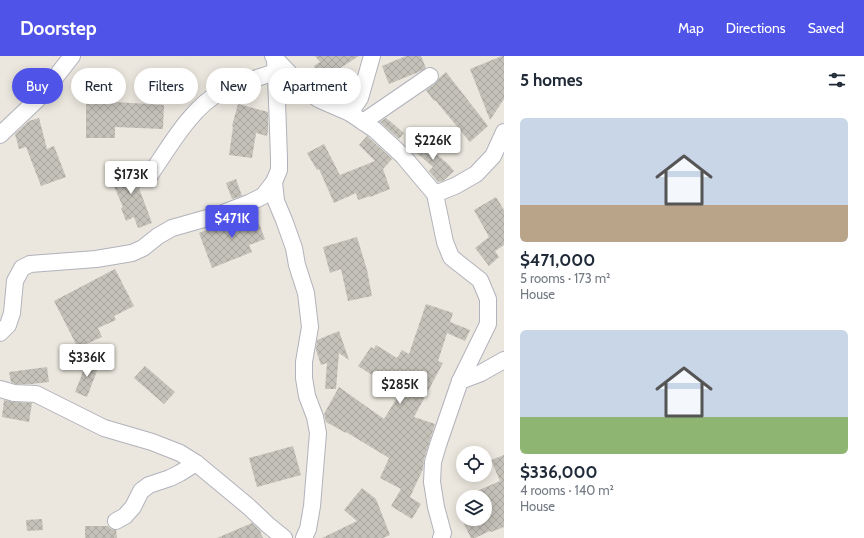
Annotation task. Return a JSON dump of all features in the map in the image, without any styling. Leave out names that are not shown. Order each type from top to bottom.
[{"type":"street","points":[[0,135],[40,97],[72,56]]},
{"type":"street","points":[[357,117],[360,98],[372,56]]},
{"type":"street","points":[[274,62],[305,90],[320,100],[357,117],[376,130],[403,156],[435,194],[445,242],[451,257],[480,280],[488,299],[488,324],[460,381],[433,462],[432,482],[436,507],[443,532],[441,538]]},
{"type":"street","points":[[150,175],[185,124],[202,104],[220,92],[274,62]]},
{"type":"street","points":[[0,333],[8,325],[12,313],[15,281],[22,268],[30,264],[96,259],[132,253],[143,248],[158,236],[172,228],[218,215],[263,196],[274,182],[279,170],[274,62]]},
{"type":"street","points":[[357,117],[430,76]]},
{"type":"street","points":[[435,194],[455,186],[476,174],[493,156],[504,132]]},
{"type":"street","points":[[274,182],[276,201],[294,248],[297,265],[306,293],[310,327],[304,362],[304,378],[318,433],[312,506],[308,528],[304,538]]},
{"type":"street","points":[[460,381],[481,373],[504,360]]},
{"type":"street","points":[[0,389],[14,393],[36,394],[104,428],[152,442],[180,453],[196,462],[284,538]]},
{"type":"street","points":[[116,521],[125,516],[133,507],[142,491],[149,485],[170,478],[196,462]]},
{"type":"building","points":[[315,56],[359,56],[340,68],[315,68],[314,66],[320,62]]},
{"type":"building","points":[[406,56],[421,56],[426,68],[389,84],[382,66]]},
{"type":"building","points":[[504,56],[504,99],[490,120],[470,69]]},
{"type":"building","points":[[446,72],[488,126],[470,142],[426,90],[435,84]]},
{"type":"building","points":[[126,103],[164,105],[163,129],[115,127],[115,138],[86,138],[86,104],[126,104]]},
{"type":"building","points":[[238,104],[268,112],[267,136],[256,133],[252,158],[229,155],[232,126]]},
{"type":"building","points":[[39,118],[47,149],[54,146],[66,177],[41,186],[26,147],[19,149],[15,134],[29,121]]},
{"type":"building","points":[[386,118],[404,133],[399,139],[380,122]]},
{"type":"building","points":[[367,136],[392,159],[383,169],[390,189],[358,200],[356,193],[334,203],[319,169],[317,170],[307,153],[324,144],[340,175],[375,161],[359,145]]},
{"type":"building","points":[[418,138],[454,171],[443,181],[438,182],[429,171],[433,167],[410,147]]},
{"type":"building","points":[[132,163],[143,186],[139,188],[152,223],[138,228],[134,217],[126,221],[121,208],[123,207],[108,173]]},
{"type":"building","points":[[236,179],[242,196],[232,199],[226,183]]},
{"type":"building","points":[[496,197],[504,210],[504,245],[495,251],[499,257],[489,266],[475,248],[489,237],[474,210]]},
{"type":"building","points":[[254,211],[265,239],[249,245],[252,252],[212,268],[199,233]]},
{"type":"building","points":[[357,237],[367,270],[372,296],[348,301],[341,269],[330,273],[323,247]]},
{"type":"building","points":[[115,269],[134,306],[114,316],[116,320],[98,328],[102,337],[79,347],[78,345],[77,346],[54,301]]},
{"type":"building","points":[[426,304],[453,313],[450,322],[470,330],[465,341],[447,333],[438,361],[443,363],[414,417],[435,424],[424,459],[423,469],[410,497],[421,504],[412,519],[391,506],[401,489],[380,478],[389,458],[346,432],[326,422],[324,414],[339,387],[384,419],[400,393],[358,366],[371,347],[374,349],[376,345],[397,358],[402,350],[409,354]]},
{"type":"building","points":[[339,331],[349,360],[339,353],[336,389],[325,389],[327,363],[321,365],[316,350],[317,340]]},
{"type":"building","points":[[88,359],[100,363],[87,397],[75,392]]},
{"type":"building","points":[[145,366],[175,392],[164,404],[134,378]]},
{"type":"building","points":[[47,367],[49,382],[16,384],[11,382],[9,372]]},
{"type":"building","points":[[4,400],[32,403],[29,422],[2,417]]},
{"type":"building","points":[[293,446],[301,475],[257,487],[249,458]]},
{"type":"building","points":[[504,455],[504,527],[491,532],[490,531],[475,538],[471,538],[465,526],[492,526],[492,490],[479,490],[500,481],[492,460]]},
{"type":"building","points":[[362,488],[376,499],[390,535],[383,538],[322,538],[357,521],[344,510]]},
{"type":"building","points":[[42,519],[43,530],[27,531],[26,520]]},
{"type":"building","points":[[252,523],[260,531],[263,538],[217,538]]},
{"type":"building","points":[[85,526],[108,526],[111,529],[116,530],[117,538],[85,538]]}]
